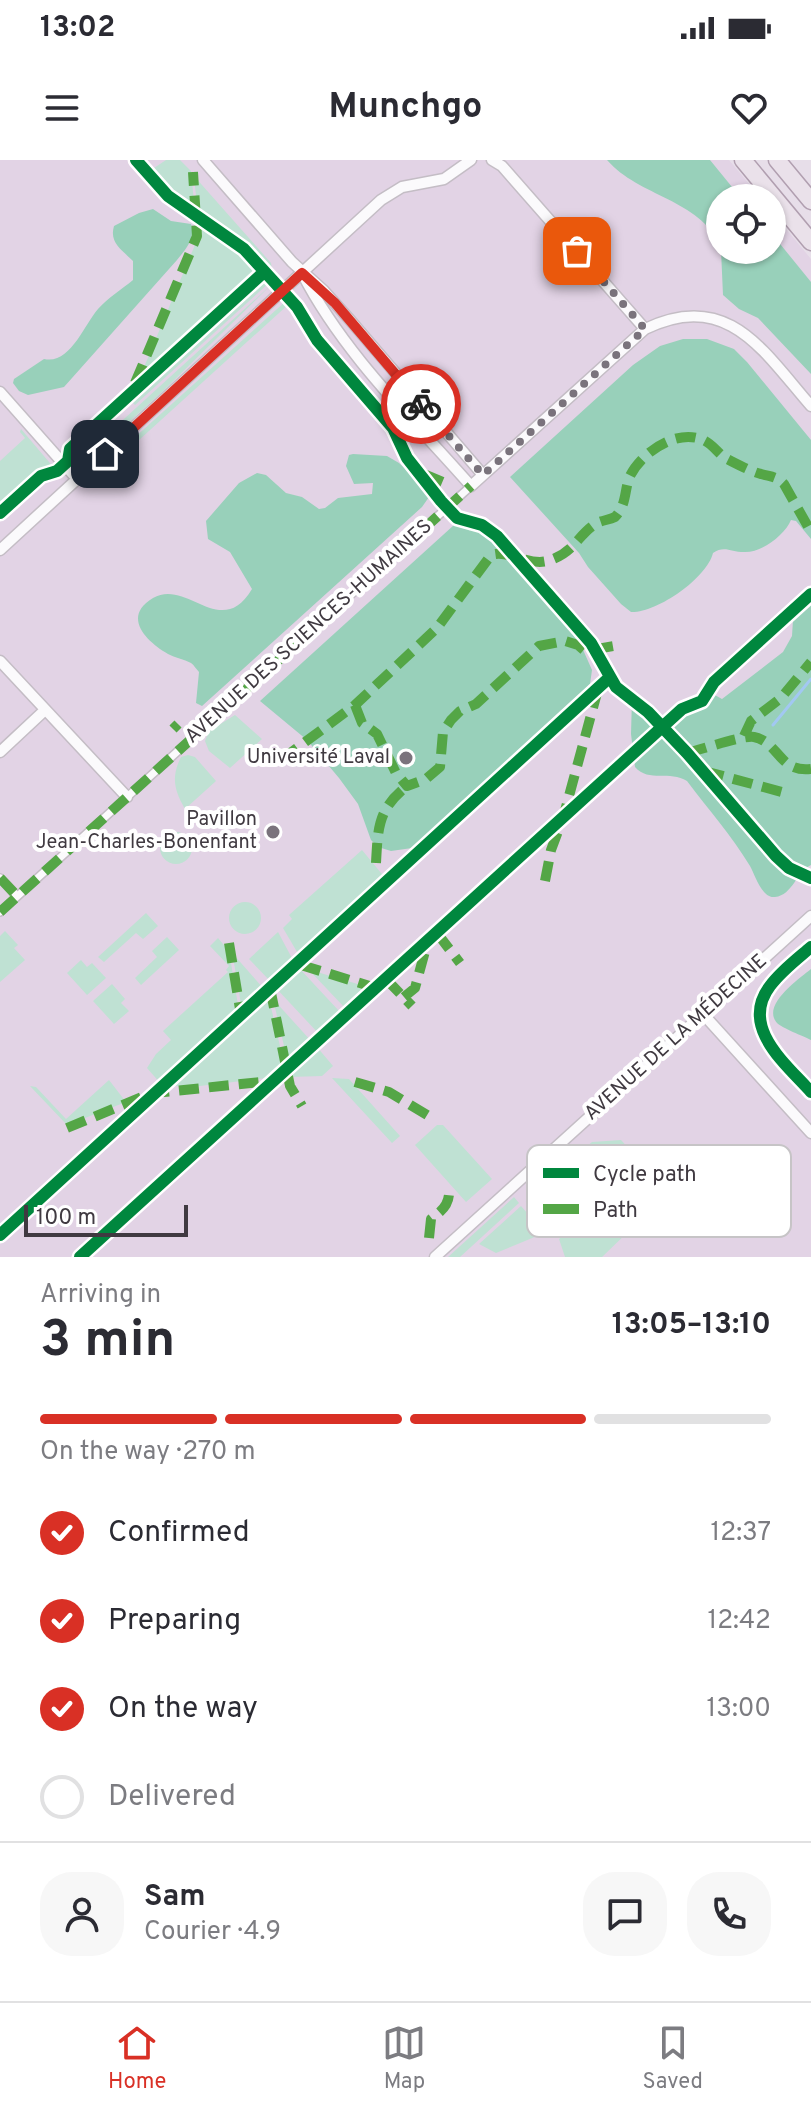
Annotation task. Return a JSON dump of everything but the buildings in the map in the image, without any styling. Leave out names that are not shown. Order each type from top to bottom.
[{"type":"main road","points":[[743,160],[811,242]]},
{"type":"main road","points":[[777,160],[811,201]]},
{"type":"street","points":[[203,160],[302,273],[343,311],[483,475]]},
{"type":"street","points":[[0,550],[389,193],[402,187],[444,179],[471,160]]},
{"type":"street","points":[[492,160],[502,166],[645,329]]},
{"type":"street","points":[[302,273],[348,343],[471,486]]},
{"type":"street","name":"AVENUE DES SCIENCES-HUMAINES","points":[[0,912],[645,329],[673,319],[690,317],[711,318],[734,326],[752,339],[811,406]]},
{"type":"street","points":[[0,392],[81,476]]},
{"type":"street","points":[[0,661],[127,797]]},
{"type":"street","points":[[0,752],[45,710]]},
{"type":"street","points":[[0,878],[17,896]]},
{"type":"street","name":"AVENUE DE LA MÉDECINE","points":[[559,1145],[811,916]]},
{"type":"street","points":[[703,1014],[811,1133]]},
{"type":"street","name":"AVENUE DE LA MÉDECINE","points":[[435,1257],[527,1174]]},
{"type":"shaded area","name":"Université Laval","points":[[0,160],[729,160],[749,184],[706,184],[706,264],[786,264],[786,229],[811,259],[811,1257],[0,1257]]},
{"type":"green space","points":[[166,160],[180,160],[191,171],[195,212],[148,172]]},
{"type":"green space","points":[[607,160],[710,160],[730,184],[706,184],[706,225],[684,208],[620,172]]},
{"type":"green space","points":[[194,176],[271,263],[273,277],[231,236],[198,216]]},
{"type":"green space","points":[[153,209],[171,221],[191,224],[191,239],[183,252],[64,387],[28,395],[19,391],[13,383],[14,379],[44,359],[53,359],[69,350],[98,309],[133,280],[133,261],[115,242],[114,226]]},
{"type":"green space","points":[[200,223],[243,250],[256,264],[259,273],[137,384],[197,240]]},
{"type":"green space","points":[[786,251],[811,282],[811,374],[758,318],[739,309],[723,295],[722,264],[786,264]]},
{"type":"green space","points":[[262,278],[270,282],[135,405],[129,399]]},
{"type":"green space","points":[[272,284],[162,392],[85,462],[80,463],[79,460]]},
{"type":"green space","points":[[287,300],[290,303],[95,480],[92,476]]},
{"type":"green space","points":[[683,339],[707,339],[734,349],[811,440],[811,539],[796,521],[791,520],[778,537],[758,550],[744,552],[724,549],[713,553],[701,573],[680,592],[654,607],[631,612],[510,477],[633,365],[660,346]]},
{"type":"green space","points":[[21,429],[55,469],[40,473],[0,509],[0,461],[25,438]]},
{"type":"green space","points":[[349,455],[387,456],[428,490],[429,497],[422,507],[202,706],[196,703],[199,672],[191,663],[168,654],[146,636],[138,621],[144,605],[166,594],[178,595],[216,609],[228,610],[240,603],[252,589],[230,552],[208,539],[206,521],[239,483],[257,473],[266,475],[286,493],[302,497],[319,509],[338,498],[372,494],[373,483],[354,484],[346,466]]},
{"type":"green space","points":[[479,516],[497,531],[573,627],[592,670],[590,684],[412,848],[391,851],[378,847],[371,840],[358,804],[307,740],[260,701],[454,525]]},
{"type":"green space","points":[[811,588],[811,865],[786,892],[770,897],[736,844],[687,781],[674,776],[653,776],[635,767],[631,734],[632,698],[638,698],[672,726],[694,697],[713,694],[722,699],[783,652],[792,636],[794,604]]},
{"type":"green space","points":[[235,715],[262,739],[230,768],[209,751],[205,741],[209,731]]},
{"type":"green space","points":[[181,757],[195,757],[216,781],[185,809],[178,796],[175,777]]},
{"type":"green space","points":[[176,832],[187,837],[192,848],[187,859],[176,864],[165,859],[160,848],[165,837]]},
{"type":"green space","points":[[362,850],[386,879],[300,957],[283,928],[292,919],[289,915]]},
{"type":"green space","points":[[245,902],[256,907],[261,918],[256,929],[245,934],[234,929],[229,918],[234,907]]},
{"type":"green space","points":[[146,913],[158,926],[143,939],[136,933],[104,962],[98,957]]},
{"type":"green space","points":[[5,931],[18,945],[14,948],[25,960],[0,982],[0,936]]},
{"type":"green space","points":[[278,932],[294,962],[272,983],[249,959]]},
{"type":"green space","points":[[167,937],[179,950],[141,985],[135,978],[157,957],[152,951]]},
{"type":"green space","points":[[218,938],[229,951],[239,1011],[161,1084],[147,1068],[171,1040],[163,1031],[228,972],[229,966],[210,946]]},
{"type":"green space","points":[[233,957],[263,988],[242,1010]]},
{"type":"green space","points":[[81,960],[87,967],[92,963],[106,978],[87,995],[67,973]]},
{"type":"green space","points":[[299,968],[340,1012],[340,1017],[319,1034],[275,987]]},
{"type":"green space","points":[[811,969],[811,1040],[780,1025],[773,1016],[774,1008],[784,993]]},
{"type":"green space","points":[[309,970],[371,988],[350,1008],[345,1008]]},
{"type":"green space","points":[[112,984],[125,999],[121,1003],[129,1011],[114,1024],[93,1001]]},
{"type":"green space","points":[[268,994],[285,1068],[275,1077],[200,1086],[170,1086]]},
{"type":"green space","points":[[273,999],[312,1042],[289,1063],[288,1063]]},
{"type":"green space","points":[[317,1047],[333,1066],[322,1076],[290,1077],[289,1072]]},
{"type":"green space","points":[[332,1078],[349,1079],[400,1136],[392,1143]]},
{"type":"green space","points":[[109,1080],[126,1102],[67,1125],[30,1086],[36,1087],[66,1119]]},
{"type":"green space","points":[[437,1125],[443,1125],[492,1179],[466,1202],[415,1145]]},
{"type":"green space","points":[[621,1140],[626,1145],[588,1145],[592,1142]]},
{"type":"green space","points":[[514,1197],[519,1203],[460,1257],[448,1257]]},
{"type":"green space","points":[[521,1206],[527,1213],[527,1237],[535,1237],[496,1253],[479,1244]]},
{"type":"green space","points":[[623,1237],[602,1257],[565,1257],[559,1239]]},
{"type":"waterway","points":[[773,725],[811,679]]},
{"type":"marked path","points":[[135,383],[197,236],[193,172]]},
{"type":"marked path","points":[[281,760],[355,705],[437,628],[491,555],[504,554],[540,562],[564,553],[590,528],[615,517],[622,508],[628,481],[635,467],[651,451],[671,440],[682,437],[703,440],[727,459],[753,472],[778,479],[784,484],[811,532]]},
{"type":"marked path","points":[[424,474],[450,485]]},
{"type":"marked path","points":[[0,912],[471,486]]},
{"type":"marked path","points":[[355,705],[362,723],[377,734],[396,773],[407,786],[426,779],[440,767],[443,732],[451,720],[460,711],[476,704],[539,646],[565,641],[585,651],[614,646]]},
{"type":"marked path","points":[[744,736],[751,721],[781,698],[811,662]]},
{"type":"marked path","points":[[545,881],[551,850],[563,818],[597,693]]},
{"type":"marked path","points":[[173,729],[178,724]]},
{"type":"marked path","points":[[687,753],[731,740],[754,737],[769,745],[792,766],[811,769]]},
{"type":"marked path","points":[[704,771],[782,792]]},
{"type":"marked path","points":[[376,863],[381,820],[390,803],[407,786]]},
{"type":"marked path","points":[[0,878],[17,896]]},
{"type":"marked path","points":[[437,933],[460,963]]},
{"type":"marked path","points":[[229,943],[241,1015]]},
{"type":"marked path","points":[[404,997],[415,988],[427,944]]},
{"type":"marked path","points":[[301,965],[376,988]]},
{"type":"marked path","points":[[386,979],[412,1006]]},
{"type":"marked path","points":[[270,988],[290,1086],[302,1106]]},
{"type":"marked path","points":[[67,1128],[159,1090],[271,1081]]},
{"type":"marked path","points":[[355,1082],[389,1092],[432,1118]]},
{"type":"marked path","points":[[429,1238],[431,1219],[446,1206],[449,1186]]},
{"type":"cycle path","points":[[136,160],[168,196],[244,249],[297,307],[317,340],[393,428],[407,458],[441,501],[457,518],[482,525],[497,536],[591,643],[616,687],[648,712],[687,753],[776,856],[789,868],[811,878]]},
{"type":"cycle path","points":[[0,513],[41,476],[57,471],[68,461],[70,449],[264,272]]},
{"type":"cycle path","points":[[80,1257],[682,709],[702,701],[714,682],[811,594]]},
{"type":"cycle path","points":[[0,1235],[610,677]]},
{"type":"cycle path","points":[[811,947],[770,986],[762,1001],[760,1016],[770,1044],[811,1092]]},
{"type":"way so far","points":[[421,404],[483,475],[645,329],[577,251]]},
{"type":"place","name":"Université Laval","points":[[406,758]]},
{"type":"place","name":"Pavillon Jean-Charles-Bonenfant","points":[[273,832]]},
{"type":"route","points":[[105,454],[302,273],[335,303],[421,404]]}]
